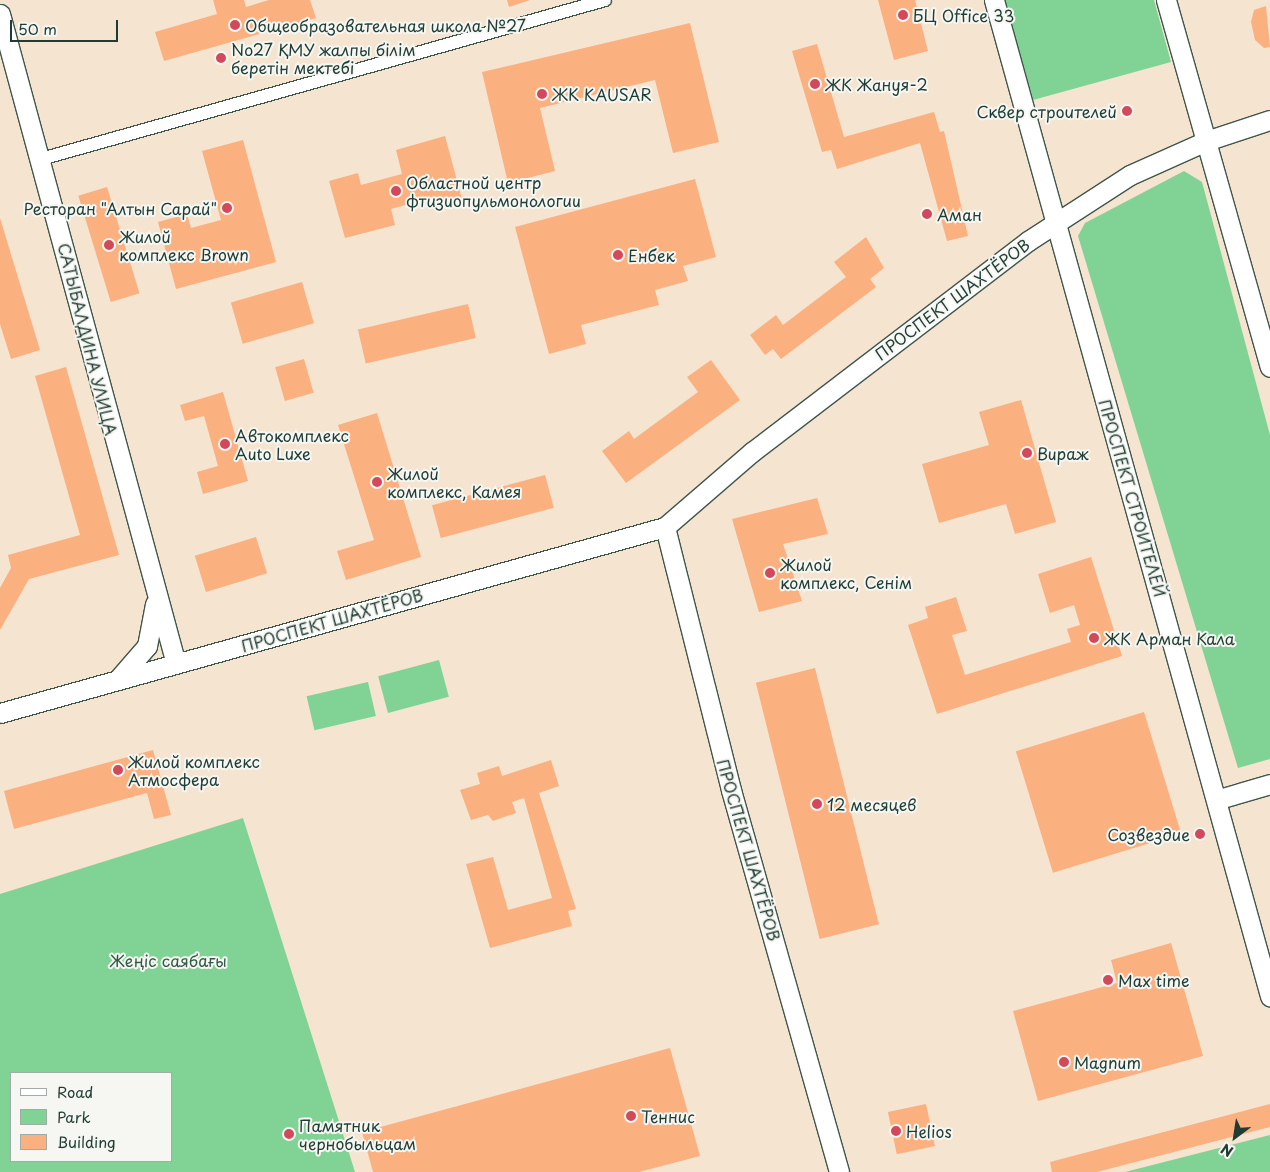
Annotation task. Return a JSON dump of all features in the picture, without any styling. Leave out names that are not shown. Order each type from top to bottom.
[{"type":"main road","name":"ПРОСПЕКТ СТРОИТЕЛЕЙ","points":[[994,0],[1219,799],[1270,996]]},
{"type":"main road","points":[[1166,0],[1270,367]]},
{"type":"main road","name":"САТЫБАЛДИНА УЛИЦА","points":[[0,14],[41,159],[176,664]]},
{"type":"main road","name":"ПРОСПЕКТ ШАХТЁРОВ","points":[[0,714],[665,527],[922,318],[1056,222],[1130,175],[1206,141],[1270,120]]},
{"type":"main road","name":"ПРОСПЕКТ ШАХТЁРОВ","points":[[665,527],[731,790],[839,1172]]},
{"type":"main road","points":[[113,682],[136,663],[147,646],[156,593]]},
{"type":"main road","points":[[1219,799],[1270,784]]},
{"type":"street","points":[[41,159],[605,0]]},
{"type":"green space","points":[[1005,0],[1154,0],[1171,62],[1033,100]]},
{"type":"green space","points":[[1184,171],[1202,182],[1270,435],[1270,759],[1238,768],[1078,236],[1085,223]]},
{"type":"green space","points":[[439,660],[449,697],[388,713],[378,676]]},
{"type":"green space","points":[[368,682],[376,716],[314,730],[307,696]]},
{"type":"green space","name":"Жеңіс саябағы","points":[[243,818],[355,1172],[0,1172],[0,894]]},
{"type":"green space","points":[[1270,1135],[1270,1172],[1125,1172]]},
{"type":"building","name":"Общеобразовательная школа №27","points":[[213,0],[244,0],[246,7],[269,0],[310,0],[316,18],[164,61],[155,32],[217,14]]},
{"type":"building","points":[[507,0],[530,0],[509,7]]},
{"type":"building","points":[[878,0],[915,0],[928,51],[894,60]]},
{"type":"building","points":[[1266,6],[1270,47],[1264,48],[1255,40],[1251,22],[1254,10]]},
{"type":"building","name":"ЖК KAUSAR","points":[[690,23],[719,142],[673,153],[655,80],[540,108],[555,171],[508,183],[482,72]]},
{"type":"building","name":"ЖК Жануя-2","points":[[817,44],[844,137],[934,112],[940,132],[944,131],[968,236],[947,241],[920,143],[837,169],[831,150],[822,152],[792,51]]},
{"type":"building","name":"Областной центр фтизиопульмонологии","points":[[445,136],[462,199],[436,206],[434,197],[391,209],[395,225],[345,238],[329,181],[358,173],[361,185],[402,174],[396,150]]},
{"type":"building","points":[[243,140],[276,262],[176,289],[158,222],[187,214],[191,228],[221,220],[202,151]]},
{"type":"building","points":[[695,179],[716,257],[683,266],[688,281],[655,290],[659,305],[581,325],[586,344],[549,354],[515,227]]},
{"type":"building","name":"Жилой комплекс Brown","points":[[107,187],[139,293],[111,302],[78,196]]},
{"type":"building","points":[[0,218],[40,350],[11,359],[0,324]]},
{"type":"building","points":[[866,237],[884,268],[870,279],[876,287],[781,359],[773,349],[765,355],[750,335],[776,315],[783,325],[846,277],[834,262]]},
{"type":"building","points":[[302,282],[314,323],[243,344],[231,302]]},
{"type":"building","points":[[468,304],[476,338],[366,364],[358,329]]},
{"type":"building","points":[[304,359],[314,393],[285,401],[275,367]]},
{"type":"building","points":[[711,360],[740,400],[626,483],[602,451],[629,431],[634,439],[698,392],[687,377]]},
{"type":"building","points":[[66,367],[119,555],[29,579],[0,630],[0,588],[11,568],[8,555],[80,535],[35,376]]},
{"type":"building","name":"Автокомплекс Auto Luxe","points":[[223,392],[248,481],[203,494],[197,472],[218,466],[204,416],[185,421],[180,405]]},
{"type":"building","points":[[1021,400],[1056,522],[1015,534],[1006,504],[939,523],[922,464],[989,445],[979,412]]},
{"type":"building","name":"Жилой комплекс, Камея","points":[[377,413],[421,557],[346,580],[337,551],[374,540],[338,425]]},
{"type":"building","points":[[545,475],[554,508],[441,538],[432,505]]},
{"type":"building","name":"Жилой комплекс, Сенiм","points":[[817,498],[828,534],[783,544],[802,601],[759,612],[732,519]]},
{"type":"building","points":[[256,537],[267,573],[206,592],[195,556]]},
{"type":"building","name":"ЖК Арман Кала","points":[[1091,557],[1122,656],[937,714],[908,625],[928,618],[925,607],[956,597],[967,631],[952,635],[965,675],[1071,642],[1067,629],[1080,625],[1074,605],[1050,613],[1038,574]]},
{"type":"building","name":"12 месяцев","points":[[815,668],[879,924],[820,939],[756,683]]},
{"type":"building","points":[[1144,712],[1181,833],[1053,873],[1016,751]]},
{"type":"building","name":"Жилой комплекс Атмосфера","points":[[153,750],[171,815],[154,819],[147,793],[14,829],[4,791]]},
{"type":"building","points":[[551,760],[559,786],[539,793],[576,909],[568,911],[572,926],[490,948],[466,864],[493,857],[508,910],[552,898],[524,798],[512,802],[516,813],[493,821],[488,815],[471,820],[460,790],[480,784],[477,773],[499,766],[502,776]]},
{"type":"building","points":[[1171,943],[1203,1056],[1038,1101],[1013,1011],[1117,983],[1111,960]]},
{"type":"building","points":[[670,1048],[700,1156],[639,1172],[373,1172],[362,1132]]},
{"type":"building","points":[[926,1104],[935,1146],[897,1154],[888,1112]]},
{"type":"building","points":[[1270,1104],[1270,1127],[1097,1172],[1052,1172],[1050,1162]]},
{"type":"place","name":"БЦ Office 33","points":[[903,15]]},
{"type":"place","name":"Общеобразовательная школа №27","points":[[235,25]]},
{"type":"place","name":"No27 ҚМУ жалпы білім беретін мектебі","points":[[221,58]]},
{"type":"place","name":"ЖК Жануя-2","points":[[815,84]]},
{"type":"place","name":"ЖК KAUSAR","points":[[542,94]]},
{"type":"place","name":"Сквер строителей","points":[[1127,111]]},
{"type":"place","name":"Областной центр фтизиопульмонологии","points":[[396,191]]},
{"type":"place","name":"Ресторан \"Алтын Сарай\"","points":[[227,208]]},
{"type":"place","name":"Аман","points":[[927,214]]},
{"type":"place","name":"Жилой комплекс Brown","points":[[109,245]]},
{"type":"place","name":"Енбек","points":[[618,255]]},
{"type":"place","name":"Автокомплекс Auto Luxe","points":[[225,444]]},
{"type":"place","name":"Вираж","points":[[1027,453]]},
{"type":"place","name":"Жилой комплекс, Камея","points":[[377,482]]},
{"type":"place","name":"Жилой комплекс, Сенiм","points":[[770,573]]},
{"type":"place","name":"ЖК Арман Кала","points":[[1094,638]]},
{"type":"place","name":"Жилой комплекс Атмосфера","points":[[118,770]]},
{"type":"place","name":"12 месяцев","points":[[817,804]]},
{"type":"place","name":"Созвездие","points":[[1200,834]]},
{"type":"place","name":"Max time","points":[[1108,980]]},
{"type":"place","name":"Magnum","points":[[1064,1062]]},
{"type":"place","name":"Теннис","points":[[631,1116]]},
{"type":"place","name":"Helios","points":[[896,1131]]},
{"type":"place","name":"Памятник чернобыльцам","points":[[289,1134]]}]
